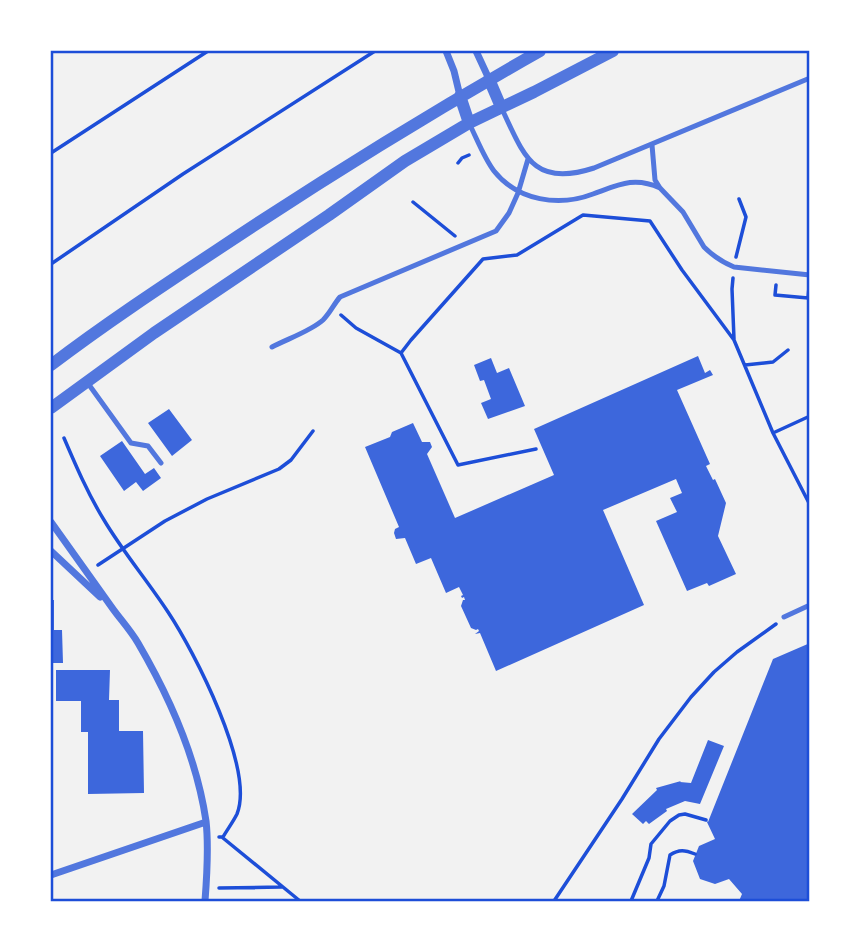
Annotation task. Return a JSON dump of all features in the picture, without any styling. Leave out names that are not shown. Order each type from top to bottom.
[{"type":"street","points":[[446,51],[469,123]]},
{"type":"street","points":[[476,51],[501,107]]},
{"type":"street","points":[[51,365],[268,216],[460,96],[540,51]]},
{"type":"street","points":[[51,408],[154,333],[404,161],[469,123],[613,51]]},
{"type":"street","points":[[51,522],[137,641],[174,714],[188,751],[206,822],[205,901]]},
{"type":"street","points":[[51,551],[113,610]]},
{"type":"street","points":[[51,875],[206,822]]},
{"type":"lane","points":[[501,107],[528,159],[554,175],[572,175],[652,145],[810,78]]},
{"type":"lane","points":[[469,123],[493,170],[518,193],[560,201],[581,198],[626,182],[640,181],[660,188]]},
{"type":"lane","points":[[652,145],[655,180],[683,212],[704,247],[715,257],[734,267],[810,276]]},
{"type":"lane","points":[[272,347],[320,323],[340,297],[496,231],[509,213],[518,193],[528,159]]},
{"type":"lane","points":[[87,382],[131,443],[148,446],[161,463]]},
{"type":"lane","points":[[784,617],[810,605]]},
{"type":"path","points":[[51,153],[208,51]]},
{"type":"path","points":[[51,264],[183,174],[375,51]]},
{"type":"path","points":[[457,151],[462,158]]},
{"type":"path","points":[[458,163],[470,155]]},
{"type":"path","points":[[736,258],[746,217],[739,199]]},
{"type":"path","points":[[413,202],[464,243]]},
{"type":"path","points":[[401,353],[483,259],[517,255],[583,215],[650,220],[682,270],[734,340],[772,433],[810,505]]},
{"type":"path","points":[[777,272],[775,295],[808,298],[810,276]]},
{"type":"path","points":[[733,278],[734,340]]},
{"type":"path","points":[[331,307],[356,328],[401,353],[457,465],[536,449]]},
{"type":"path","points":[[745,365],[773,362],[788,350]]},
{"type":"path","points":[[772,433],[810,416]]},
{"type":"path","points":[[87,572],[164,522],[207,499],[279,469],[290,460],[313,431]]},
{"type":"path","points":[[64,438],[84,484],[104,520],[178,628],[214,699],[234,751],[240,790],[237,813],[223,837],[207,836]]},
{"type":"path","points":[[554,901],[659,739],[691,698],[714,672],[784,617]]},
{"type":"path","points":[[631,901],[649,859],[651,844],[670,821],[685,814],[706,820]]},
{"type":"path","points":[[207,836],[223,838],[300,901]]},
{"type":"path","points":[[657,901],[664,886],[670,855],[684,850],[695,854]]},
{"type":"path","points":[[206,889],[283,887]]},
{"type":"building","points":[[698,356],[705,373],[710,370],[713,375],[677,390],[710,464],[706,466],[726,503],[718,536],[736,574],[709,586],[707,583],[687,591],[656,521],[677,512],[670,498],[682,493],[676,479],[603,510],[644,605],[496,671],[480,633],[475,634],[478,629],[471,628],[461,606],[465,600],[459,587],[446,593],[431,558],[416,564],[405,538],[396,539],[395,529],[399,527],[365,447],[390,437],[392,432],[413,423],[422,442],[430,442],[432,447],[427,454],[455,518],[554,475],[534,429]]},
{"type":"building","points":[[491,358],[497,373],[509,368],[525,406],[488,419],[481,403],[491,399],[484,380],[480,381],[474,365]]},
{"type":"building","points":[[169,409],[192,440],[172,456],[148,423]]},
{"type":"building","points":[[122,441],[145,474],[154,468],[161,478],[143,491],[136,482],[124,491],[100,456]]},
{"type":"building","points":[[51,600],[54,600],[54,630],[62,630],[63,663],[51,663]]},
{"type":"building","points":[[810,643],[810,901],[739,901],[742,894],[729,879],[715,884],[700,879],[693,861],[699,846],[715,839],[706,820],[708,822],[773,659]]},
{"type":"building","points":[[56,670],[110,670],[109,700],[119,700],[119,731],[143,731],[144,793],[88,794],[88,732],[81,732],[81,701],[56,701]]},
{"type":"building","points":[[708,740],[724,746],[700,804],[685,801],[666,809],[667,811],[649,824],[646,821],[643,824],[632,814],[656,788],[681,781],[691,783]]}]
